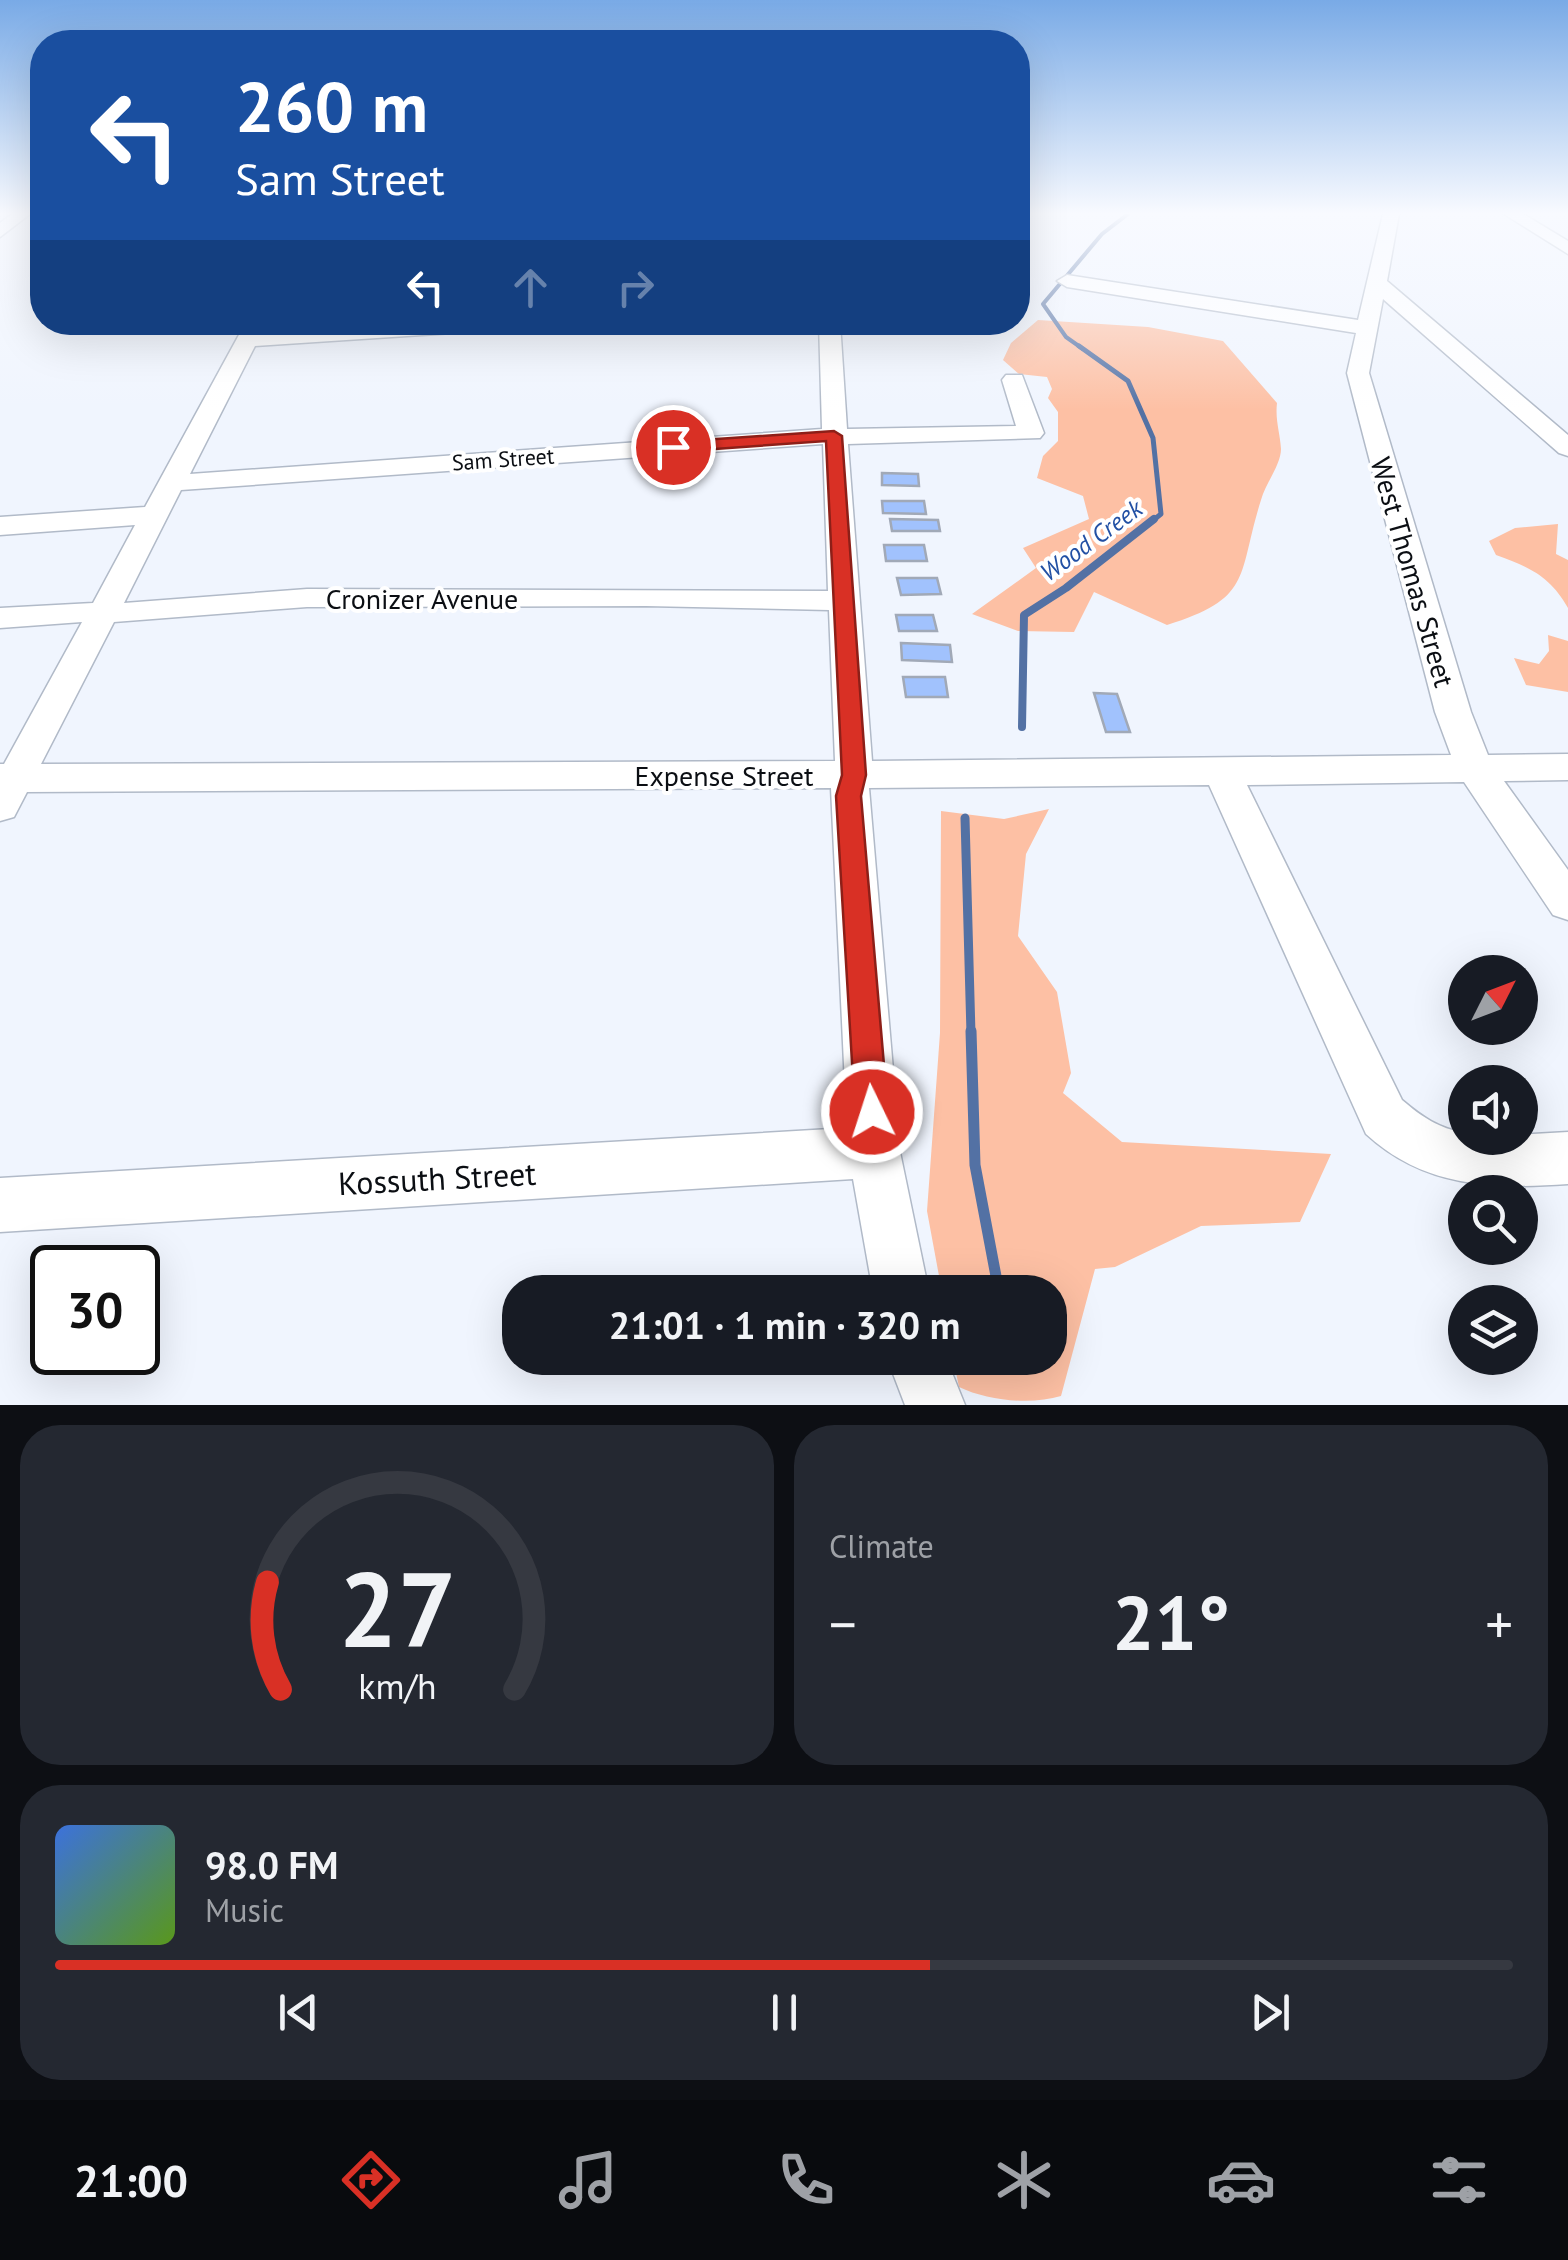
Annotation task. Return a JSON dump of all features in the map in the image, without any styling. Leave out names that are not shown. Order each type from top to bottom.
[{"type":"street","points":[[1067,280],[1366,328]]},
{"type":"street","name":"West Thomas Street","points":[[1377,280],[1358,373],[1453,712],[1474,769],[1568,903]]},
{"type":"street","points":[[1376,283],[1568,448]]},
{"type":"street","points":[[5,788],[104,612],[251,335]]},
{"type":"street","points":[[830,335],[854,775],[848,796],[874,1152],[898,1275]]},
{"type":"street","name":"Sam Street","points":[[173,483],[834,436],[1031,434],[1014,380]]},
{"type":"street","points":[[0,526],[156,515]]},
{"type":"street","name":"Cronizer Avenue","points":[[0,618],[306,598],[646,597],[845,602]]},
{"type":"street","name":"Expense Street","points":[[5,788],[1568,767]]},
{"type":"street","points":[[1222,772],[1384,1118],[1405,1139],[1456,1160],[1568,1158]]},
{"type":"street","name":"Kossuth Street","points":[[0,1205],[874,1152]]},
{"type":"street","points":[[924,1375],[935,1405]]},
{"type":"shaded area","points":[[1038,320],[1148,327],[1223,341],[1277,403],[1281,449],[1278,461],[1263,494],[1238,581],[1215,605],[1167,625],[1094,592],[1074,632],[1018,631],[972,614],[1036,568],[1023,548],[1089,519],[1083,496],[1037,478],[1043,456],[1058,441],[1058,412],[1048,398],[1052,389],[1047,377],[1019,374],[1003,360],[1011,343],[1020,335],[1030,335],[1030,327]]},
{"type":"shaded area","points":[[1558,524],[1556,554],[1568,560],[1568,608],[1546,580],[1496,555],[1489,541],[1515,528]]},
{"type":"shaded area","points":[[1548,635],[1568,641],[1568,692],[1526,685],[1514,658],[1539,664],[1549,651]]},
{"type":"shaded area","points":[[1049,809],[1026,854],[1018,936],[1057,992],[1071,1073],[1063,1093],[1122,1142],[1331,1154],[1300,1222],[1201,1226],[1115,1267],[1095,1269],[1067,1374],[1067,1275],[939,1275],[927,1211],[940,1033],[941,811],[1004,819]]},
{"type":"shaded area","points":[[957,1375],[1067,1375],[1061,1396],[1037,1400],[983,1396],[959,1387]]},
{"type":"building","points":[[882,473],[918,474],[919,486],[882,485]]},
{"type":"building","points":[[882,501],[924,501],[926,514],[883,513]]},
{"type":"building","points":[[890,519],[938,520],[940,531],[892,531]]},
{"type":"building","points":[[884,545],[924,545],[927,561],[886,561]]},
{"type":"building","points":[[897,578],[937,578],[941,594],[901,595]]},
{"type":"building","points":[[896,615],[933,615],[937,631],[899,631]]},
{"type":"building","points":[[901,643],[950,645],[952,662],[902,660]]},
{"type":"building","points":[[903,677],[945,677],[948,697],[906,697]]},
{"type":"building","points":[[1094,693],[1117,694],[1130,732],[1106,732]]},
{"type":"waterway","name":"Wood Creek","points":[[1064,280],[1043,304],[1066,337],[1083,349]]},
{"type":"waterway","name":"Wood Creek","points":[[1079,346],[1128,381],[1153,438],[1161,514],[1151,522]]},
{"type":"waterway","name":"Wood Creek","points":[[1022,727],[1024,615],[1066,588],[1154,519]]},
{"type":"waterway","name":"Wood Creek","points":[[965,818],[971,1034]]},
{"type":"waterway","name":"Wood Creek","points":[[971,1031],[975,1165],[996,1275]]},
{"type":"route","points":[[673,447],[834,436],[854,775],[848,796],[872,1112]]}]
